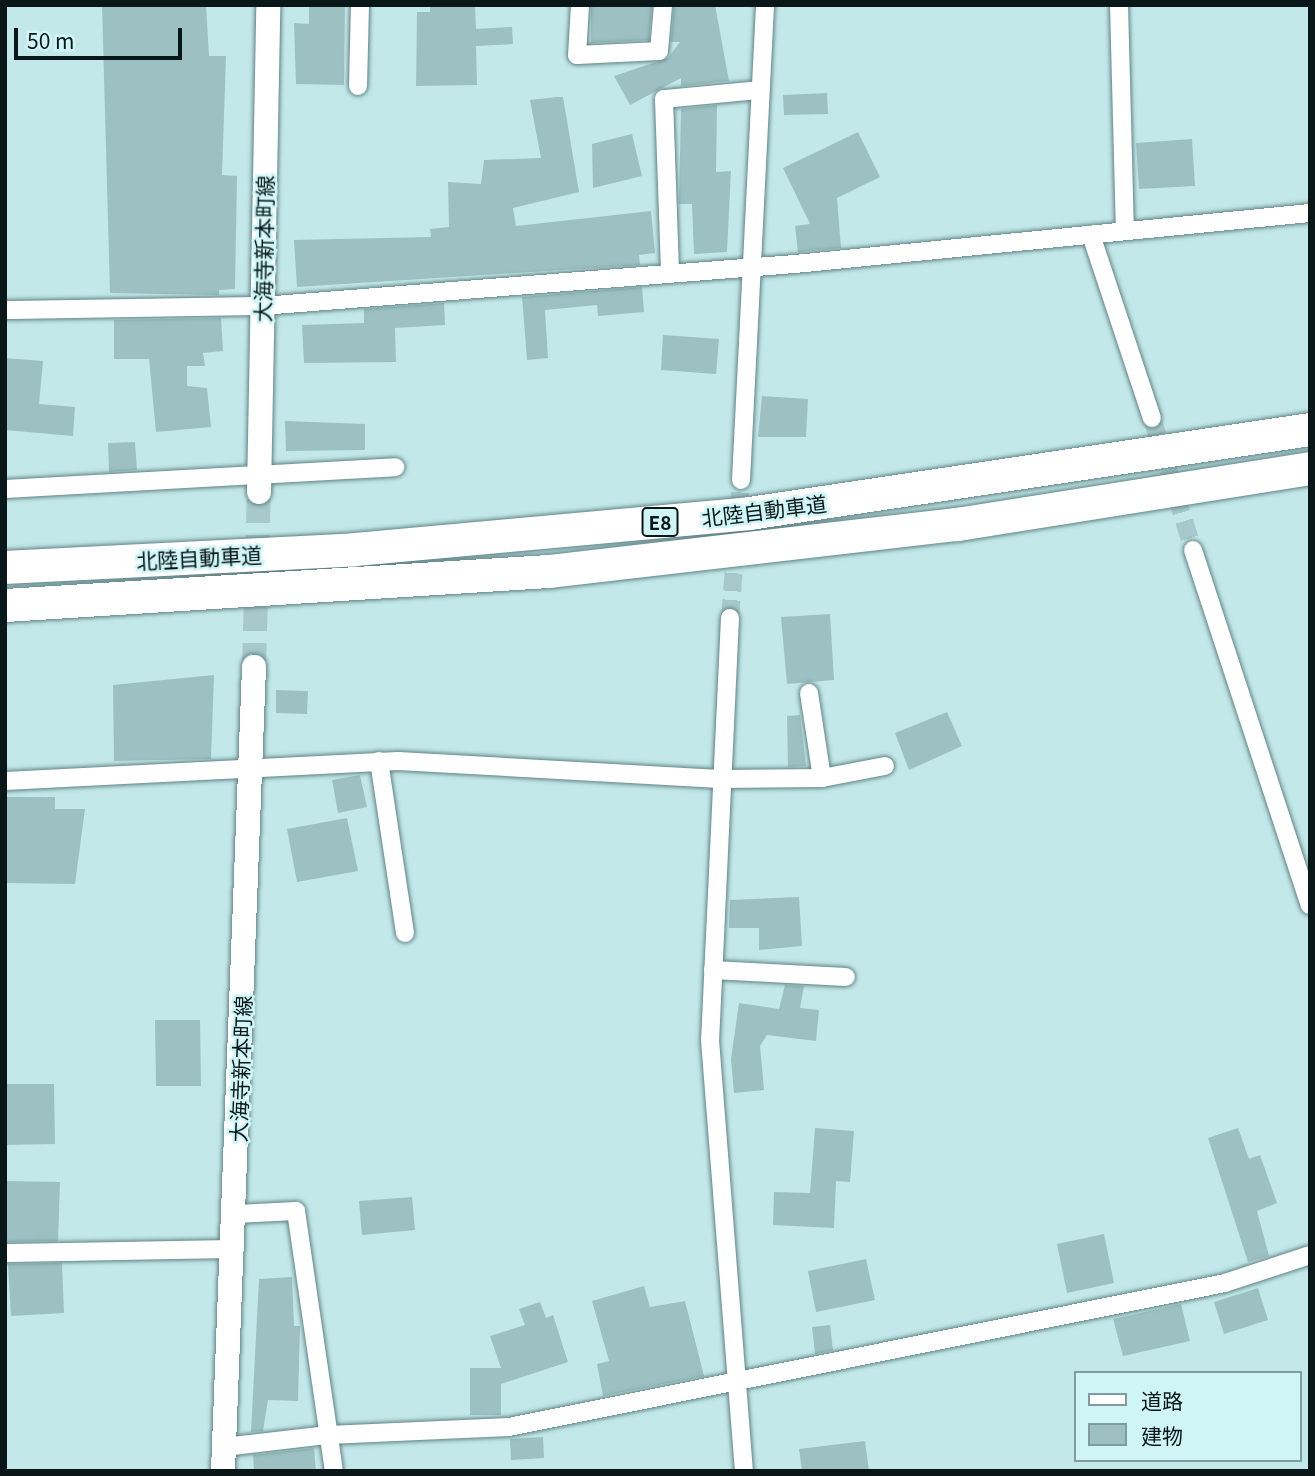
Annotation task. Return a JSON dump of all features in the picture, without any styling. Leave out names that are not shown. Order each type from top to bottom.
[{"type":"highway","name":"北陸自動車道","points":[[5,567],[355,548],[722,516],[1310,429]]},
{"type":"highway","name":"北陸自動車道","points":[[5,605],[549,571],[957,524],[1310,468]]},
{"type":"main road","name":"大海寺新本町線","points":[[259,485],[268,5]]},
{"type":"main road","name":"大海寺新本町線","points":[[224,1459],[235,1249],[248,772],[254,667]]},
{"type":"street","points":[[358,86],[360,5]]},
{"type":"street","points":[[580,5],[577,55],[659,51],[663,5]]},
{"type":"street","points":[[741,480],[749,264],[765,5]]},
{"type":"street","points":[[1119,5],[1125,232]]},
{"type":"street","points":[[670,271],[664,99],[760,90]]},
{"type":"street","points":[[5,310],[262,306],[1125,232],[1310,213]]},
{"type":"street","points":[[1091,235],[1152,418]]},
{"type":"street","points":[[5,489],[259,485],[395,467]]},
{"type":"street","points":[[1193,550],[1310,905]]},
{"type":"street","points":[[730,618],[719,779],[710,1040],[744,1471]]},
{"type":"street","points":[[809,693],[822,778]]},
{"type":"street","points":[[379,761],[405,933]]},
{"type":"street","points":[[5,781],[248,772],[379,761],[719,779],[822,778],[885,766]]},
{"type":"street","points":[[713,970],[846,977]]},
{"type":"street","points":[[236,1214],[296,1211],[334,1471]]},
{"type":"street","points":[[5,1253],[235,1249]]},
{"type":"street","points":[[224,1459],[328,1435],[509,1427],[1225,1283],[1310,1255]]},
{"type":"building","points":[[102,5],[206,5],[209,56],[226,56],[222,175],[237,176],[235,289],[219,290],[219,295],[110,293]]},
{"type":"building","points":[[309,5],[345,5],[344,85],[296,84],[294,23],[309,24]]},
{"type":"building","points":[[430,5],[475,5],[476,29],[512,27],[513,44],[476,46],[477,85],[416,86],[417,12],[430,12]]},
{"type":"building","points":[[591,5],[652,5],[649,40],[591,43]]},
{"type":"building","points":[[674,5],[715,5],[729,81],[681,86],[681,78],[630,105],[614,76],[668,58],[680,42],[671,42]]},
{"type":"building","points":[[827,93],[828,114],[784,115],[783,95]]},
{"type":"building","points":[[563,97],[579,192],[513,208],[516,226],[651,211],[655,253],[639,255],[640,265],[297,287],[294,240],[431,237],[430,229],[449,227],[448,182],[481,184],[484,160],[541,158],[530,100]]},
{"type":"building","points":[[717,105],[716,172],[731,171],[727,252],[694,254],[692,204],[679,204],[681,109]]},
{"type":"building","points":[[858,132],[880,177],[837,198],[841,248],[798,252],[795,226],[810,224],[783,168]]},
{"type":"building","points":[[632,134],[642,176],[593,188],[592,144]]},
{"type":"building","points":[[1192,139],[1195,186],[1139,189],[1136,143]]},
{"type":"building","points":[[642,287],[644,312],[598,316],[597,305],[545,310],[548,358],[527,360],[522,297]]},
{"type":"building","points":[[444,303],[445,325],[395,328],[396,362],[304,363],[302,325],[364,323],[364,309]]},
{"type":"building","points":[[221,318],[223,351],[203,353],[205,366],[187,366],[187,386],[207,388],[211,427],[156,432],[149,359],[114,359],[114,320]]},
{"type":"building","points":[[663,335],[719,339],[716,374],[661,370]]},
{"type":"building","points":[[5,358],[43,361],[39,404],[75,407],[73,436],[5,430]]},
{"type":"building","points":[[762,396],[808,399],[806,437],[758,437]]},
{"type":"building","points":[[285,421],[365,424],[365,450],[286,451]]},
{"type":"building","points":[[135,442],[137,470],[109,472],[108,443]]},
{"type":"building","points":[[830,614],[834,680],[787,684],[781,617]]},
{"type":"building","points":[[214,675],[211,759],[114,761],[113,685]]},
{"type":"building","points":[[276,690],[308,691],[307,714],[276,713]]},
{"type":"building","points":[[947,712],[962,746],[909,770],[895,733]]},
{"type":"building","points":[[800,715],[806,766],[788,767],[787,716]]},
{"type":"building","points":[[360,775],[367,807],[338,813],[332,780]]},
{"type":"building","points":[[5,797],[55,797],[55,809],[85,809],[75,884],[5,883]]},
{"type":"building","points":[[347,818],[358,871],[297,882],[287,829]]},
{"type":"building","points":[[799,897],[802,946],[759,950],[759,928],[729,928],[730,900]]},
{"type":"building","points":[[785,985],[804,986],[800,1008],[819,1010],[816,1041],[767,1035],[760,1046],[764,1090],[734,1093],[731,1059],[739,1003],[779,1009]]},
{"type":"building","points":[[155,1020],[200,1020],[201,1086],[156,1086]]},
{"type":"building","points":[[5,1084],[54,1084],[55,1144],[5,1145]]},
{"type":"building","points":[[815,1128],[854,1131],[850,1182],[836,1181],[834,1228],[773,1225],[774,1192],[810,1193]]},
{"type":"building","points":[[1238,1128],[1249,1159],[1260,1155],[1277,1203],[1257,1211],[1269,1256],[1248,1262],[1208,1138]]},
{"type":"building","points":[[5,1181],[60,1182],[58,1241],[7,1242]]},
{"type":"building","points":[[412,1197],[415,1230],[362,1235],[359,1201]]},
{"type":"building","points":[[1104,1234],[1114,1283],[1067,1293],[1057,1244]]},
{"type":"building","points":[[866,1259],[875,1300],[816,1312],[808,1271]]},
{"type":"building","points":[[62,1263],[64,1313],[11,1316],[8,1264]]},
{"type":"building","points":[[292,1277],[294,1326],[300,1326],[298,1401],[268,1400],[263,1431],[251,1432],[259,1279]]},
{"type":"building","points":[[644,1286],[650,1307],[685,1301],[704,1376],[603,1396],[597,1364],[609,1361],[592,1301]]},
{"type":"building","points":[[1258,1288],[1268,1320],[1224,1334],[1214,1302]]},
{"type":"building","points":[[540,1302],[546,1318],[553,1315],[568,1362],[501,1384],[501,1415],[470,1415],[470,1368],[501,1368],[490,1336],[525,1325],[519,1309]]},
{"type":"building","points":[[1181,1304],[1190,1341],[1123,1356],[1113,1319]]},
{"type":"building","points":[[830,1325],[833,1350],[815,1354],[812,1327]]},
{"type":"building","points":[[543,1437],[544,1458],[511,1460],[510,1439]]},
{"type":"building","points":[[865,1441],[869,1471],[802,1471],[799,1449]]},
{"type":"building","points":[[314,1448],[316,1471],[254,1471],[253,1455]]},
{"type":"tunnel","points":[[1152,418],[1193,550]]},
{"type":"tunnel","points":[[730,618],[741,480]]},
{"type":"tunnel","points":[[254,667],[259,492]]}]
